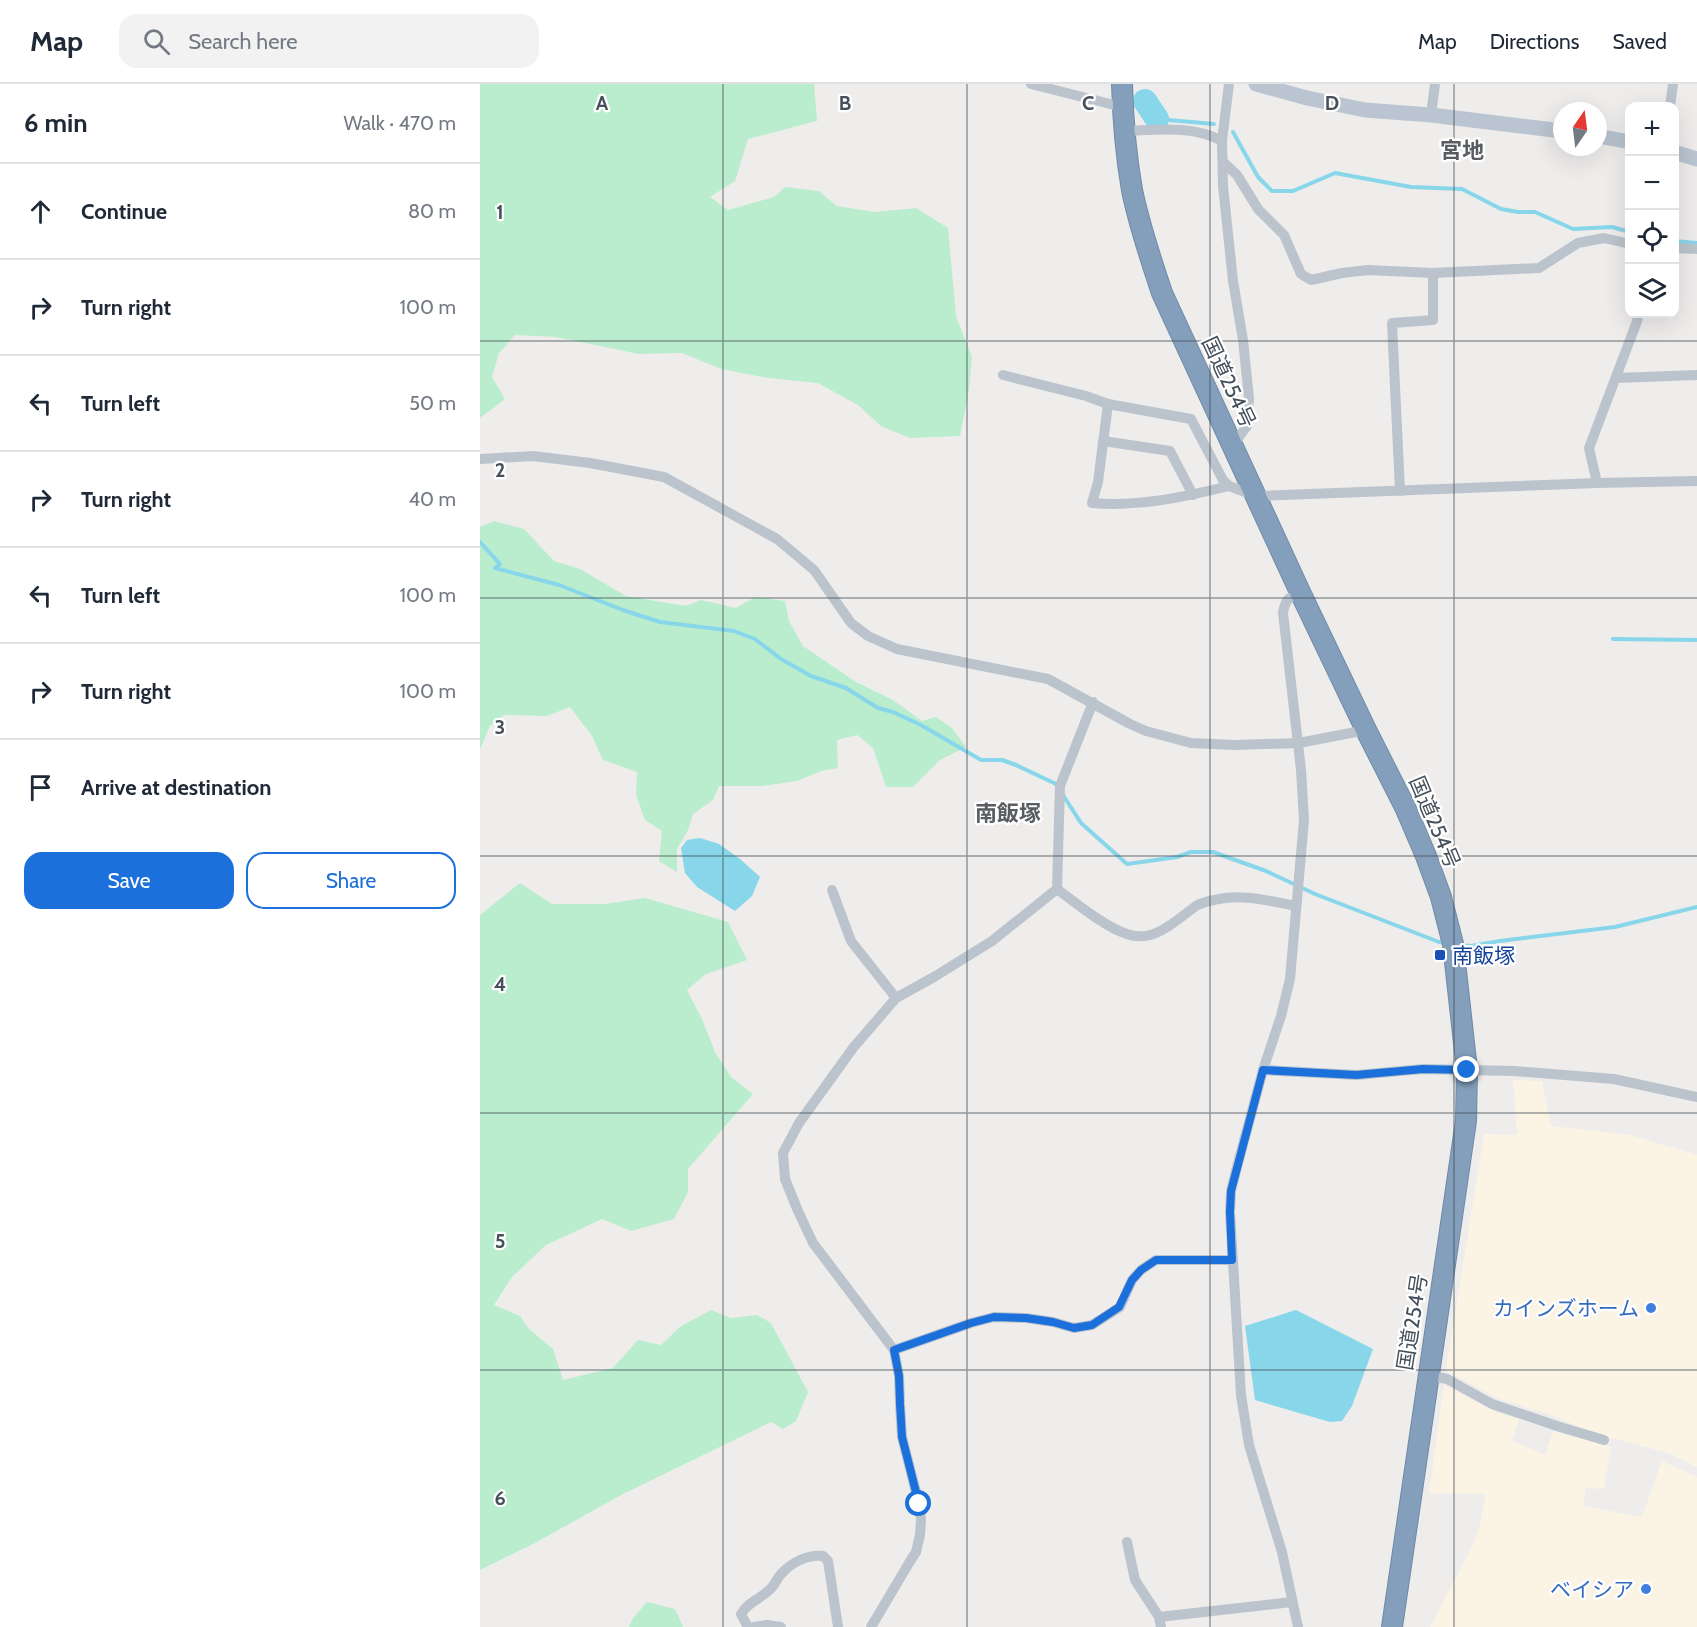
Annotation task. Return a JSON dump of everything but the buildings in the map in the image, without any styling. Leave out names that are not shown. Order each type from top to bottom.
[{"type":"highway","name":"国道254号","points":[[1122,84],[1122,107],[1132,191],[1162,293],[1365,730],[1405,807],[1441,897],[1453,945],[1467,1070],[1466,1121],[1392,1627]]},
{"type":"street","points":[[1031,84],[1122,107]]},
{"type":"street","points":[[1229,84],[1222,141],[1223,186],[1232,269],[1244,340],[1249,398],[1247,426],[1233,445]]},
{"type":"street","points":[[1256,84],[1365,110],[1431,115],[1553,130]]},
{"type":"street","points":[[1431,115],[1435,84]]},
{"type":"street","points":[[1671,102],[1673,84]]},
{"type":"street","points":[[1125,131],[1199,131],[1222,141]]},
{"type":"street","points":[[1607,138],[1625,141]]},
{"type":"street","points":[[1679,154],[1697,159]]},
{"type":"street","points":[[1223,162],[1237,175],[1258,209],[1284,235],[1301,274],[1311,279],[1368,270],[1432,273],[1539,268],[1578,243],[1604,238],[1625,243]]},
{"type":"street","points":[[1679,248],[1697,249]]},
{"type":"street","points":[[1400,490],[1392,323],[1433,320],[1432,273]]},
{"type":"street","points":[[1597,483],[1589,448],[1638,318]]},
{"type":"street","points":[[1003,375],[1086,396],[1108,404],[1191,419],[1223,480],[1229,486],[1256,496],[1597,483],[1697,482]]},
{"type":"street","points":[[1616,378],[1697,375]]},
{"type":"street","points":[[1108,404],[1098,482],[1092,503],[1109,505],[1159,501],[1229,486]]},
{"type":"street","points":[[1103,441],[1170,451],[1193,495]]},
{"type":"street","points":[[480,459],[533,456],[664,477],[777,538],[814,570],[850,623],[868,636],[897,649],[1048,679],[1146,731],[1191,743],[1235,745],[1299,743],[1365,730]]},
{"type":"street","points":[[1298,1627],[1282,1552],[1249,1445],[1241,1395],[1230,1212],[1231,1191],[1290,979],[1304,820],[1299,743],[1283,613],[1288,598],[1300,592]]},
{"type":"street","points":[[1057,890],[1060,786],[1093,702]]},
{"type":"street","points":[[832,890],[851,941],[896,998]]},
{"type":"street","points":[[1057,890],[1112,927],[1128,935],[1142,936],[1152,935],[1177,922],[1198,905],[1221,898],[1245,897],[1296,906]]},
{"type":"street","points":[[871,1627],[915,1552],[920,1535],[919,1504],[902,1437],[899,1376],[894,1350],[813,1243],[785,1179],[783,1153],[799,1123],[853,1048],[896,998],[992,941],[1057,890]]},
{"type":"street","points":[[1263,1070],[1356,1075],[1423,1069],[1514,1071],[1614,1078],[1697,1097]]},
{"type":"street","points":[[894,1350],[994,1317],[1026,1318],[1074,1328],[1092,1325],[1119,1307],[1132,1280],[1141,1270],[1156,1260],[1232,1260]]},
{"type":"street","points":[[1428,1375],[1447,1379],[1492,1404],[1604,1440]]},
{"type":"street","points":[[1127,1542],[1139,1589],[1160,1622],[1292,1602]]},
{"type":"street","points":[[748,1627],[741,1614],[745,1606],[773,1586],[788,1567],[812,1554],[823,1556],[828,1561],[838,1627]]},
{"type":"street","points":[[754,1627],[767,1625],[781,1627]]},
{"type":"shaded area","points":[[1513,1080],[1542,1081],[1551,1126],[1630,1135],[1697,1155],[1697,1467],[1669,1453],[1588,1432],[1560,1418],[1498,1398],[1446,1371],[1484,1134],[1517,1135]]},
{"type":"shaded area","points":[[1444,1385],[1498,1413],[1519,1419],[1512,1441],[1545,1455],[1553,1431],[1611,1447],[1604,1489],[1586,1488],[1583,1506],[1642,1517],[1662,1461],[1697,1477],[1697,1627],[1430,1627],[1472,1547],[1479,1528],[1486,1494],[1429,1493]]},
{"type":"green space","points":[[480,84],[814,84],[817,121],[748,139],[735,181],[710,197],[728,210],[774,197],[785,187],[819,191],[837,206],[875,212],[916,208],[948,228],[956,316],[972,357],[969,390],[960,436],[910,438],[881,426],[858,405],[818,383],[768,378],[721,369],[682,353],[639,354],[556,337],[515,335],[499,353],[492,377],[505,399],[480,418]]},
{"type":"green space","points":[[494,521],[524,529],[554,561],[580,569],[626,596],[686,606],[701,600],[736,608],[755,597],[785,601],[789,621],[803,646],[856,682],[893,700],[922,721],[936,717],[952,728],[966,747],[940,760],[913,787],[886,787],[873,748],[857,735],[837,740],[838,768],[821,771],[797,781],[762,786],[719,786],[713,800],[693,814],[688,830],[677,849],[677,872],[659,861],[662,831],[645,820],[636,795],[637,772],[603,760],[592,736],[570,707],[547,716],[504,715],[490,726],[480,749],[480,527]]},
{"type":"green space","points":[[520,883],[552,904],[604,904],[645,898],[728,922],[747,960],[706,974],[687,990],[715,1052],[731,1077],[753,1094],[688,1169],[688,1192],[674,1219],[631,1231],[602,1219],[546,1245],[512,1277],[494,1305],[520,1316],[528,1328],[553,1349],[563,1380],[613,1368],[638,1340],[661,1345],[681,1326],[711,1310],[731,1318],[757,1315],[771,1323],[808,1392],[796,1421],[783,1429],[771,1422],[623,1494],[535,1543],[480,1570],[480,915]]},
{"type":"green space","points":[[647,1602],[675,1609],[683,1627],[629,1627],[633,1618]]},
{"type":"water","points":[[700,838],[719,844],[760,877],[752,896],[735,911],[697,887],[685,873],[681,848],[687,840]]},
{"type":"water","points":[[1296,1310],[1373,1349],[1352,1406],[1342,1421],[1330,1422],[1255,1400],[1245,1326]]},
{"type":"waterway","points":[[1145,101],[1157,119]]},
{"type":"waterway","points":[[1157,119],[1214,124]]},
{"type":"waterway","points":[[1233,132],[1258,177],[1272,191],[1293,191],[1335,173],[1411,187],[1462,189],[1501,209],[1535,212],[1573,229],[1612,227],[1625,231]]},
{"type":"waterway","points":[[1679,241],[1697,243]]},
{"type":"waterway","points":[[480,542],[500,564],[495,568],[559,585],[660,622],[734,631],[755,639],[781,659],[811,676],[846,688],[878,708],[921,725],[981,760],[1002,760],[1057,786]]},
{"type":"waterway","points":[[1613,639],[1697,640]]},
{"type":"waterway","points":[[1063,795],[1081,823],[1127,864],[1177,857],[1191,852],[1213,852],[1266,871],[1315,894],[1439,942],[1447,943]]},
{"type":"waterway","points":[[1460,945],[1471,946],[1615,927],[1697,907]]},
{"type":"place","name":"南飯塚","points":[[1440,955]]},
{"type":"place","name":"カインズホーム","points":[[1651,1308]]},
{"type":"place","name":"ベイシア","points":[[1646,1589]]},
{"type":"district","name":"宮地","points":[[1462,150]]},
{"type":"district","name":"南飯塚","points":[[1008,813]]},
{"type":"route","points":[[919,1504],[902,1437],[899,1376],[894,1350],[994,1317],[1026,1318],[1074,1328],[1092,1325],[1119,1307],[1132,1280],[1141,1270],[1156,1260],[1232,1260],[1231,1191],[1263,1070],[1356,1075],[1423,1069],[1467,1070]]}]
